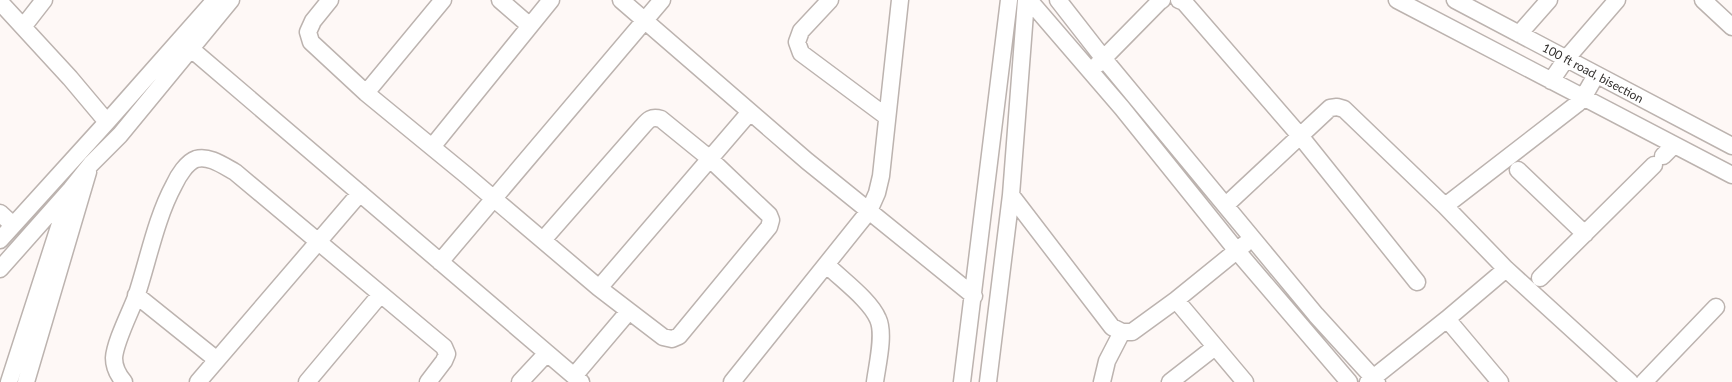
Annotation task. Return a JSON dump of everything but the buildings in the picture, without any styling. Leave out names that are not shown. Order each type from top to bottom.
[{"type":"street","points":[[23,27],[44,0]]},
{"type":"street","points":[[0,240],[215,0]]},
{"type":"street","points":[[0,269],[91,164],[120,135],[231,0]]},
{"type":"street","points":[[330,0],[313,21],[308,32],[311,42],[366,93],[599,288],[663,336],[672,339],[679,336],[769,227],[771,220],[769,215],[710,158],[661,119],[654,117],[648,119],[543,240]]},
{"type":"street","points":[[366,93],[443,0]]},
{"type":"street","points":[[500,0],[530,26]]},
{"type":"street","points":[[432,147],[551,0]]},
{"type":"street","points":[[622,0],[807,161],[974,296]]},
{"type":"street","points":[[440,262],[662,0]]},
{"type":"street","points":[[830,0],[801,31],[797,42],[801,53],[887,117]]},
{"type":"street","points":[[732,382],[869,211],[877,193],[881,176],[900,0]]},
{"type":"street","points":[[962,382],[1009,0]]},
{"type":"street","points":[[1028,0],[1090,71],[1237,251],[1349,382]]},
{"type":"street","points":[[988,382],[1011,195],[1028,0]]},
{"type":"street","points":[[1058,0],[1104,59],[1372,381],[1506,269]]},
{"type":"street","points":[[1090,71],[1162,0]]},
{"type":"street","points":[[1179,0],[1184,2],[1301,136],[1417,282]]},
{"type":"street","points":[[1397,0],[1583,98],[1664,155],[1732,176]]},
{"type":"street","name":"100 ft road, bisection","points":[[1455,0],[1732,146]]},
{"type":"street","points":[[1520,34],[1548,0]]},
{"type":"street","points":[[1551,81],[1566,59],[1617,0]]},
{"type":"street","points":[[0,2],[70,78],[107,122]]},
{"type":"street","points":[[1712,3],[1732,27]]},
{"type":"street","points":[[190,48],[577,379],[629,311]]},
{"type":"street","points":[[1445,206],[1583,98],[1596,75]]},
{"type":"street","points":[[1226,205],[1330,108],[1344,109],[1445,206],[1506,269],[1630,382]]},
{"type":"street","points":[[599,288],[750,112]]},
{"type":"street","points":[[26,382],[91,164],[91,140]]},
{"type":"street","points":[[1540,278],[1664,155]]},
{"type":"street","points":[[124,382],[116,371],[114,358],[163,212],[174,185],[184,170],[195,159],[205,158],[235,172],[444,347],[447,354],[444,362],[428,382]]},
{"type":"street","points":[[9,382],[71,189],[70,163]]},
{"type":"street","points":[[1518,170],[1585,234]]},
{"type":"street","points":[[198,382],[360,192]]},
{"type":"street","points":[[1011,195],[1112,327],[1122,332],[1132,332],[1176,300],[1252,237]]},
{"type":"street","points":[[0,213],[13,225]]},
{"type":"street","points":[[827,265],[869,305],[879,320],[880,338],[875,382]]},
{"type":"street","points":[[136,295],[216,360]]},
{"type":"street","points":[[307,382],[380,295]]},
{"type":"street","points":[[1176,300],[1245,382]]},
{"type":"street","points":[[1644,382],[1716,307]]},
{"type":"street","points":[[1448,319],[1500,382]]},
{"type":"street","points":[[1102,382],[1107,361],[1122,332]]},
{"type":"street","points":[[1170,382],[1215,346]]},
{"type":"street","points":[[520,382],[547,353]]}]
